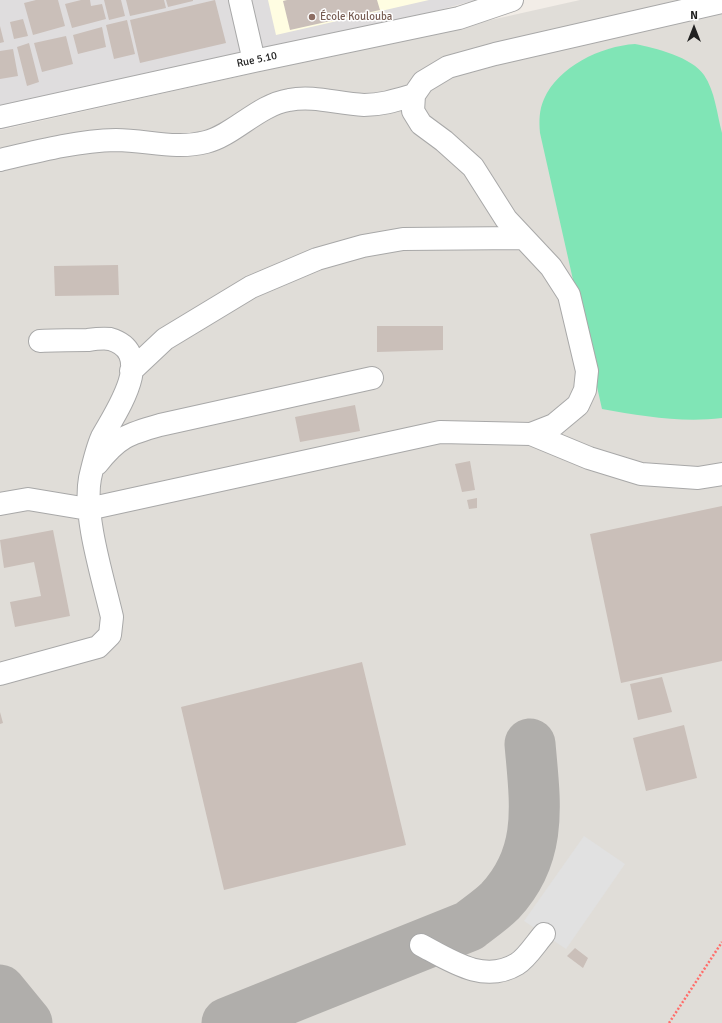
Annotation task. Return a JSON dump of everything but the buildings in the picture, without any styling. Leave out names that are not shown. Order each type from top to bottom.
[{"type":"street","points":[[240,0],[254,61]]},
{"type":"street","name":"Rue 5.10","points":[[0,117],[254,61],[460,18],[512,0]]},
{"type":"street","points":[[531,434],[554,425],[578,405],[585,390],[587,371],[569,295],[551,266],[506,219],[473,166],[444,141],[421,124],[413,111],[414,95],[423,82],[448,67],[495,54],[722,2]]},
{"type":"street","points":[[0,160],[73,143],[96,141],[118,140],[187,146],[208,142],[265,108],[287,100],[306,98],[363,105],[382,104],[414,95]]},
{"type":"street","points":[[131,371],[165,339],[251,287],[317,259],[363,246],[403,239],[523,238]]},
{"type":"street","points":[[0,674],[98,647],[110,635],[112,617],[88,509],[90,478],[102,438],[122,403],[129,386],[131,360],[127,352],[120,344],[108,339],[40,341]]},
{"type":"street","points":[[93,468],[109,448],[130,434],[160,425],[372,378]]},
{"type":"street","points":[[554,425],[561,446]]},
{"type":"street","points":[[0,504],[28,499],[88,509],[440,432],[531,434],[589,458],[641,474],[698,478],[722,474]]},
{"type":"street","points":[[421,945],[471,970],[486,972],[503,971],[518,964],[544,934]]},
{"type":"path","points":[[669,1023],[722,942]]},
{"type":"shaded area","points":[[0,0],[476,0],[0,130]]},
{"type":"shaded area","name":"École Koulouba","points":[[268,0],[429,0],[276,35]]},
{"type":"shaded area","points":[[580,0],[722,0],[722,1023],[0,1023],[0,130]]},
{"type":"shaded area","points":[[584,836],[625,864],[566,949],[524,921]]},
{"type":"green space","points":[[635,44],[653,48],[682,58],[691,63],[704,75],[711,88],[722,133],[722,418],[692,420],[677,419],[602,409],[540,133],[540,116],[544,99],[559,77],[570,68],[582,60],[608,49]]},
{"type":"taxiway","points":[[227,1023],[469,926],[500,901],[514,883],[524,865],[530,846],[534,807],[534,786],[530,744]]},
{"type":"taxiway","points":[[0,990],[27,1023]]},
{"type":"place","name":"École Koulouba","points":[[312,17]]}]
